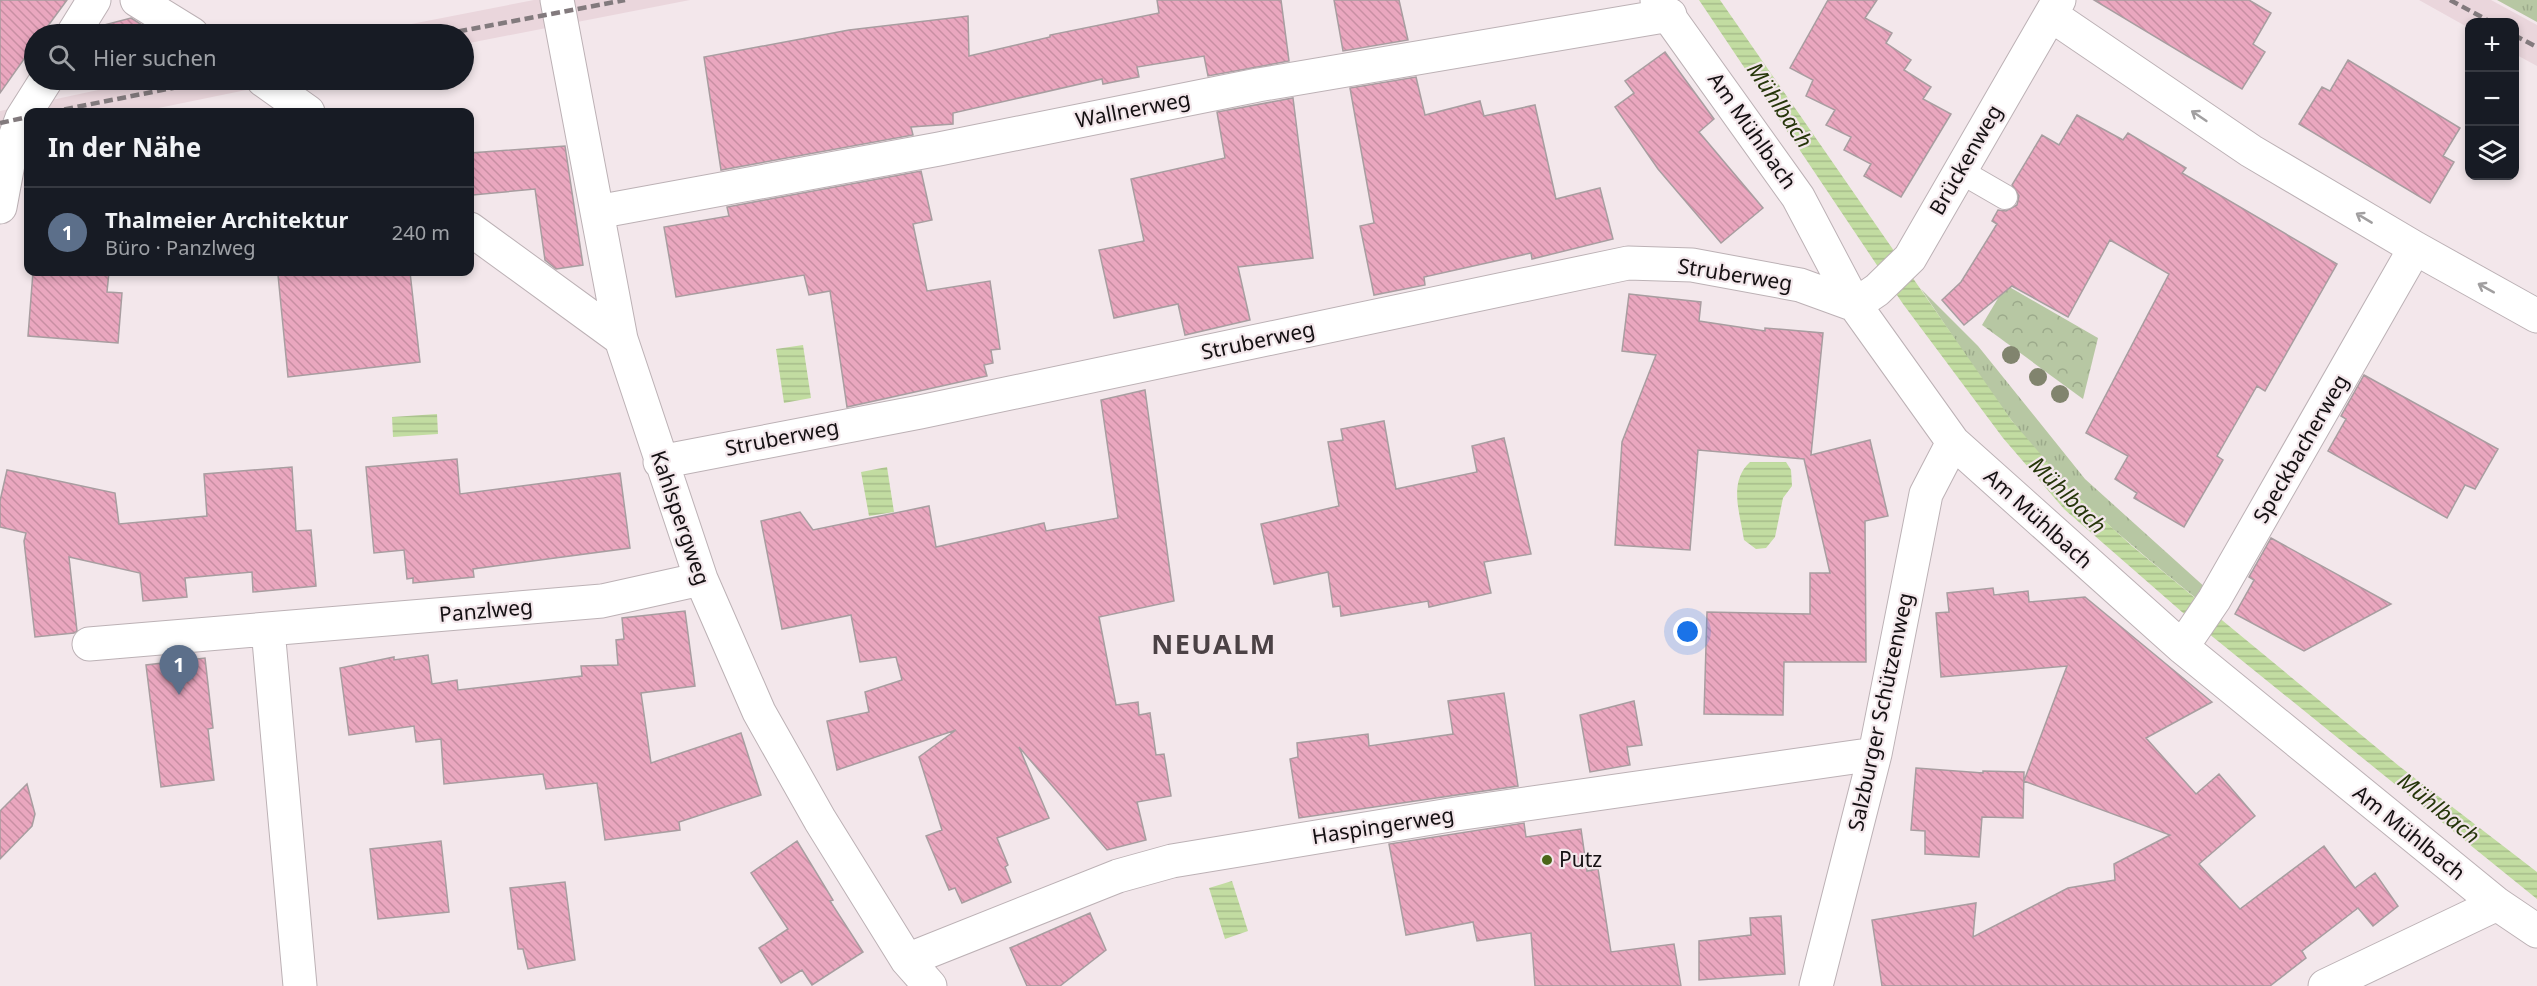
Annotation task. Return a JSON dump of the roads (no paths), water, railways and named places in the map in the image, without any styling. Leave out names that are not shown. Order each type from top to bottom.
[{"type":"street","points":[[79,24],[94,0]]},
{"type":"street","points":[[137,0],[176,24]]},
{"type":"street","name":"Kahlspergweg","points":[[557,0],[621,339],[660,462],[701,579],[759,712],[820,820],[907,960],[930,986]]},
{"type":"street","name":"Wallnerweg","points":[[597,212],[927,151],[1664,7]]},
{"type":"street","name":"Am Mühlbach","points":[[1664,7],[1866,297],[1953,442],[2498,904],[2537,931]]},
{"type":"street","points":[[2055,8],[2251,151],[2415,248],[2537,316]]},
{"type":"street","name":"Brückenweg","points":[[1866,297],[1910,258],[2055,8]]},
{"type":"street","points":[[28,108],[40,90]]},
{"type":"street","points":[[277,90],[302,108]]},
{"type":"street","points":[[0,207],[10,148],[24,115]]},
{"type":"street","points":[[474,232],[621,339]]},
{"type":"street","name":"Speckbacherweg","points":[[2188,639],[2214,600],[2415,248]]},
{"type":"street","name":"Struberweg","points":[[660,462],[920,412],[1628,263],[1692,266],[1866,297]]},
{"type":"street","name":"Salzburger Schützenweg","points":[[1816,986],[1875,753],[1926,494],[1953,442]]},
{"type":"street","name":"Panzlweg","points":[[88,644],[602,601],[701,579]]},
{"type":"street","points":[[268,629],[300,986]]},
{"type":"street","name":"Haspingerweg","points":[[907,960],[1118,876],[1172,861],[1456,814],[1875,753]]},
{"type":"street","points":[[2325,986],[2498,904]]},
{"type":"lane","points":[[1960,171],[2005,197]]},
{"type":"water","name":"Mühlbach","points":[[1699,0],[1720,0],[2012,421],[2074,493],[2132,546],[2399,766],[2537,872],[2537,899],[2182,612],[2064,509],[2003,438],[1903,304]]},
{"type":"water","points":[[803,345],[811,398],[784,403],[776,349]]},
{"type":"water","points":[[437,414],[438,434],[393,437],[392,417]]},
{"type":"water","points":[[1750,462],[1786,462],[1791,470],[1792,486],[1783,498],[1775,537],[1766,548],[1756,549],[1744,540],[1738,509],[1739,479]]},
{"type":"water","points":[[887,467],[894,512],[869,516],[861,472]]},
{"type":"water","points":[[1232,881],[1248,931],[1225,939],[1209,888]]},
{"type":"railway","points":[[474,29],[625,0]]},
{"type":"railway","points":[[2450,0],[2484,18]]},
{"type":"railway","points":[[2519,38],[2537,47]]},
{"type":"railway","points":[[71,108],[162,90]]},
{"type":"railway","points":[[0,123],[24,118]]},
{"type":"place","name":"Thalmeier Architektur","points":[[179,695]]},
{"type":"place","name":"Putz","points":[[1547,860]]},
{"type":"district","name":"NEUALM","points":[[1214,645]]}]
